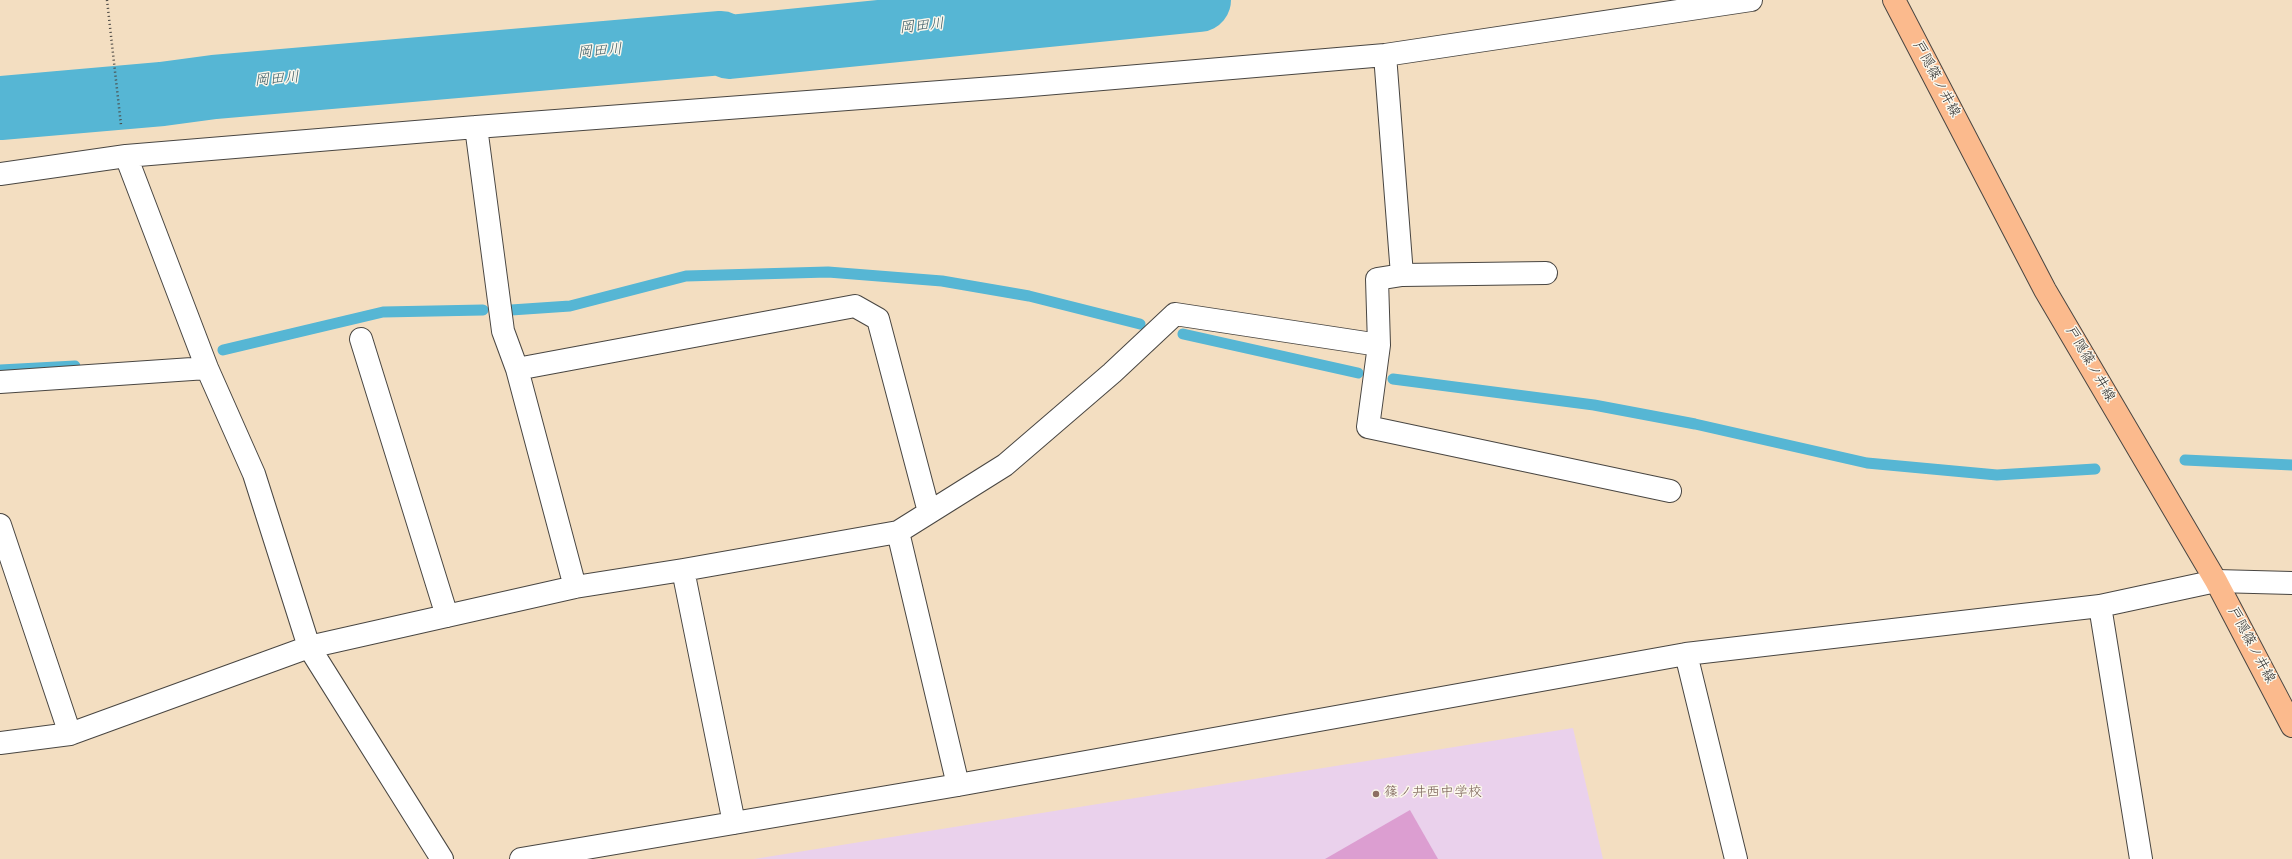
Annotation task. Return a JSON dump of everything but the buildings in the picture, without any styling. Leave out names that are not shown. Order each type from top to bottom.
[{"type":"main road","name":"戸隠篠ノ井線","points":[[1894,0],[2045,290],[2216,581],[2292,726]]},
{"type":"street","points":[[0,174],[126,156],[476,127],[1020,86],[1385,55],[1751,0]]},
{"type":"street","points":[[1385,55],[1402,275]]},
{"type":"street","points":[[476,127],[503,331],[517,369],[575,587]]},
{"type":"street","points":[[126,156],[207,368],[254,474],[309,647],[442,859]]},
{"type":"street","points":[[1546,273],[1402,275],[1377,279],[1379,345],[1368,427],[1670,491]]},
{"type":"street","points":[[517,369],[855,306],[878,319],[929,512]]},
{"type":"street","points":[[0,744],[70,734],[309,647],[575,587],[683,570],[898,532],[1005,465],[1112,373],[1175,314],[1379,345]]},
{"type":"street","points":[[361,338],[447,616]]},
{"type":"street","points":[[0,382],[207,368]]},
{"type":"street","points":[[0,525],[5,556],[70,734]]},
{"type":"street","points":[[898,532],[958,785]]},
{"type":"street","points":[[683,570],[734,823]]},
{"type":"street","points":[[521,859],[958,785],[1686,654],[2100,606],[2216,581],[2292,583]]},
{"type":"street","points":[[2100,606],[2141,859]]},
{"type":"street","points":[[1686,654],[1736,859]]},
{"type":"path","points":[[107,1],[121,126]]},
{"type":"shaded area","name":"篠ノ井西中学校","points":[[1573,728],[1603,859],[754,859]]},
{"type":"waterway","name":"岡田川","points":[[0,108],[162,94],[214,87],[721,43],[729,47],[1199,0]]},
{"type":"waterway","points":[[511,310],[570,306],[686,276],[828,272],[942,281],[1029,296],[1140,324]]},
{"type":"waterway","points":[[223,350],[383,312],[483,310]]},
{"type":"waterway","points":[[1183,334],[1358,373]]},
{"type":"waterway","points":[[0,370],[75,366]]},
{"type":"waterway","points":[[1393,379],[1594,405],[1695,424],[1867,463],[1997,475],[2095,469]]},
{"type":"waterway","points":[[2185,460],[2292,465]]},
{"type":"place","name":"篠ノ井西中学校","points":[[1376,794]]}]
